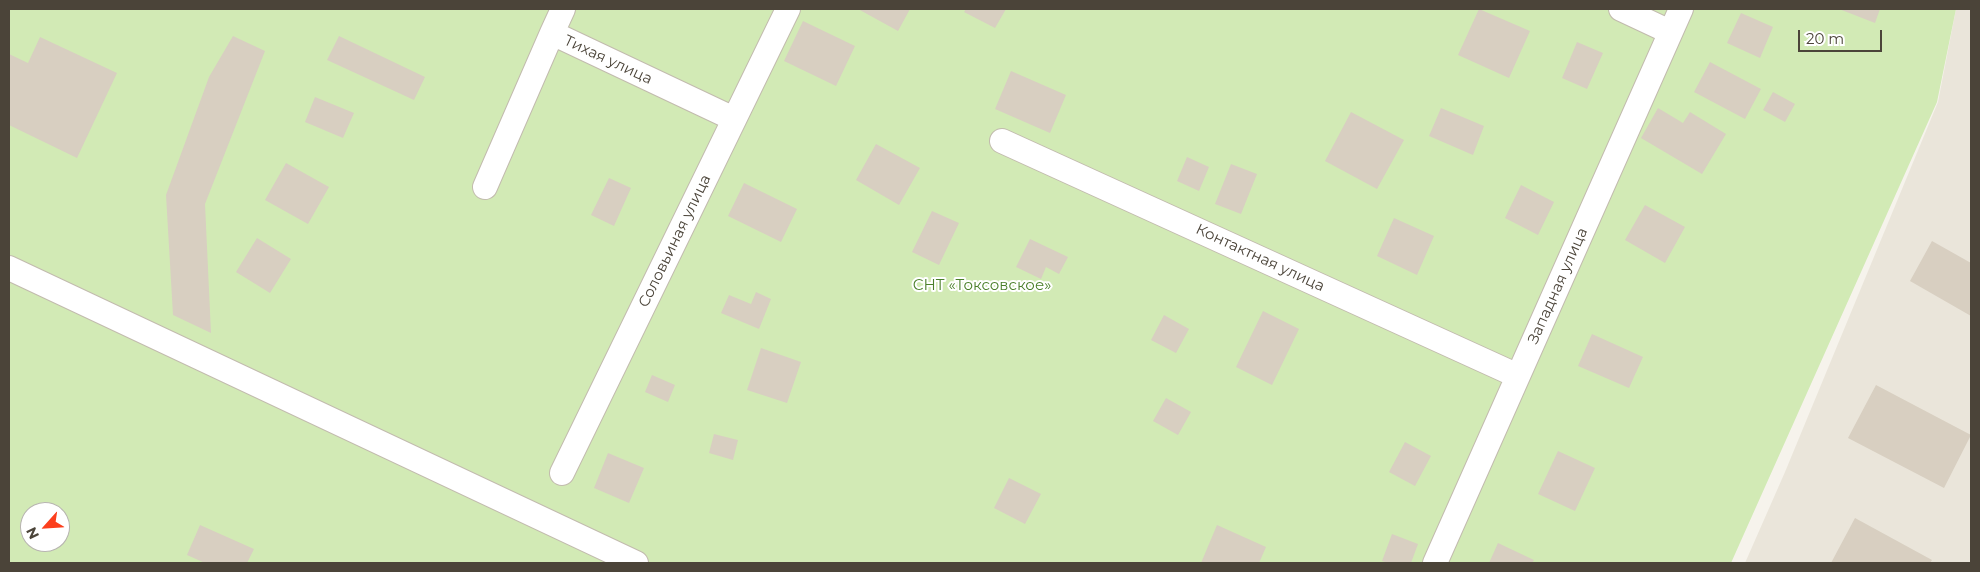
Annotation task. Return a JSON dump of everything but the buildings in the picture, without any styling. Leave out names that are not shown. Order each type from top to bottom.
[{"type":"street","points":[[552,33],[563,9]]},
{"type":"street","name":"Соловьиная улица","points":[[562,473],[788,9]]},
{"type":"street","points":[[1620,9],[1670,32]]},
{"type":"street","name":"Западная улица","points":[[1434,563],[1681,9]]},
{"type":"street","name":"Тихая улица","points":[[485,187],[552,33],[734,119]]},
{"type":"street","name":"Контактная улица","points":[[1002,141],[1518,376]]},
{"type":"street","points":[[9,268],[636,563]]},
{"type":"shaded area","points":[[1956,9],[1971,9],[1971,563],[1745,563],[1785,472],[1938,102]]},
{"type":"green space","name":"СНТ «Токсовское»","points":[[9,9],[1956,9],[1937,102],[1731,563],[9,563]]}]
